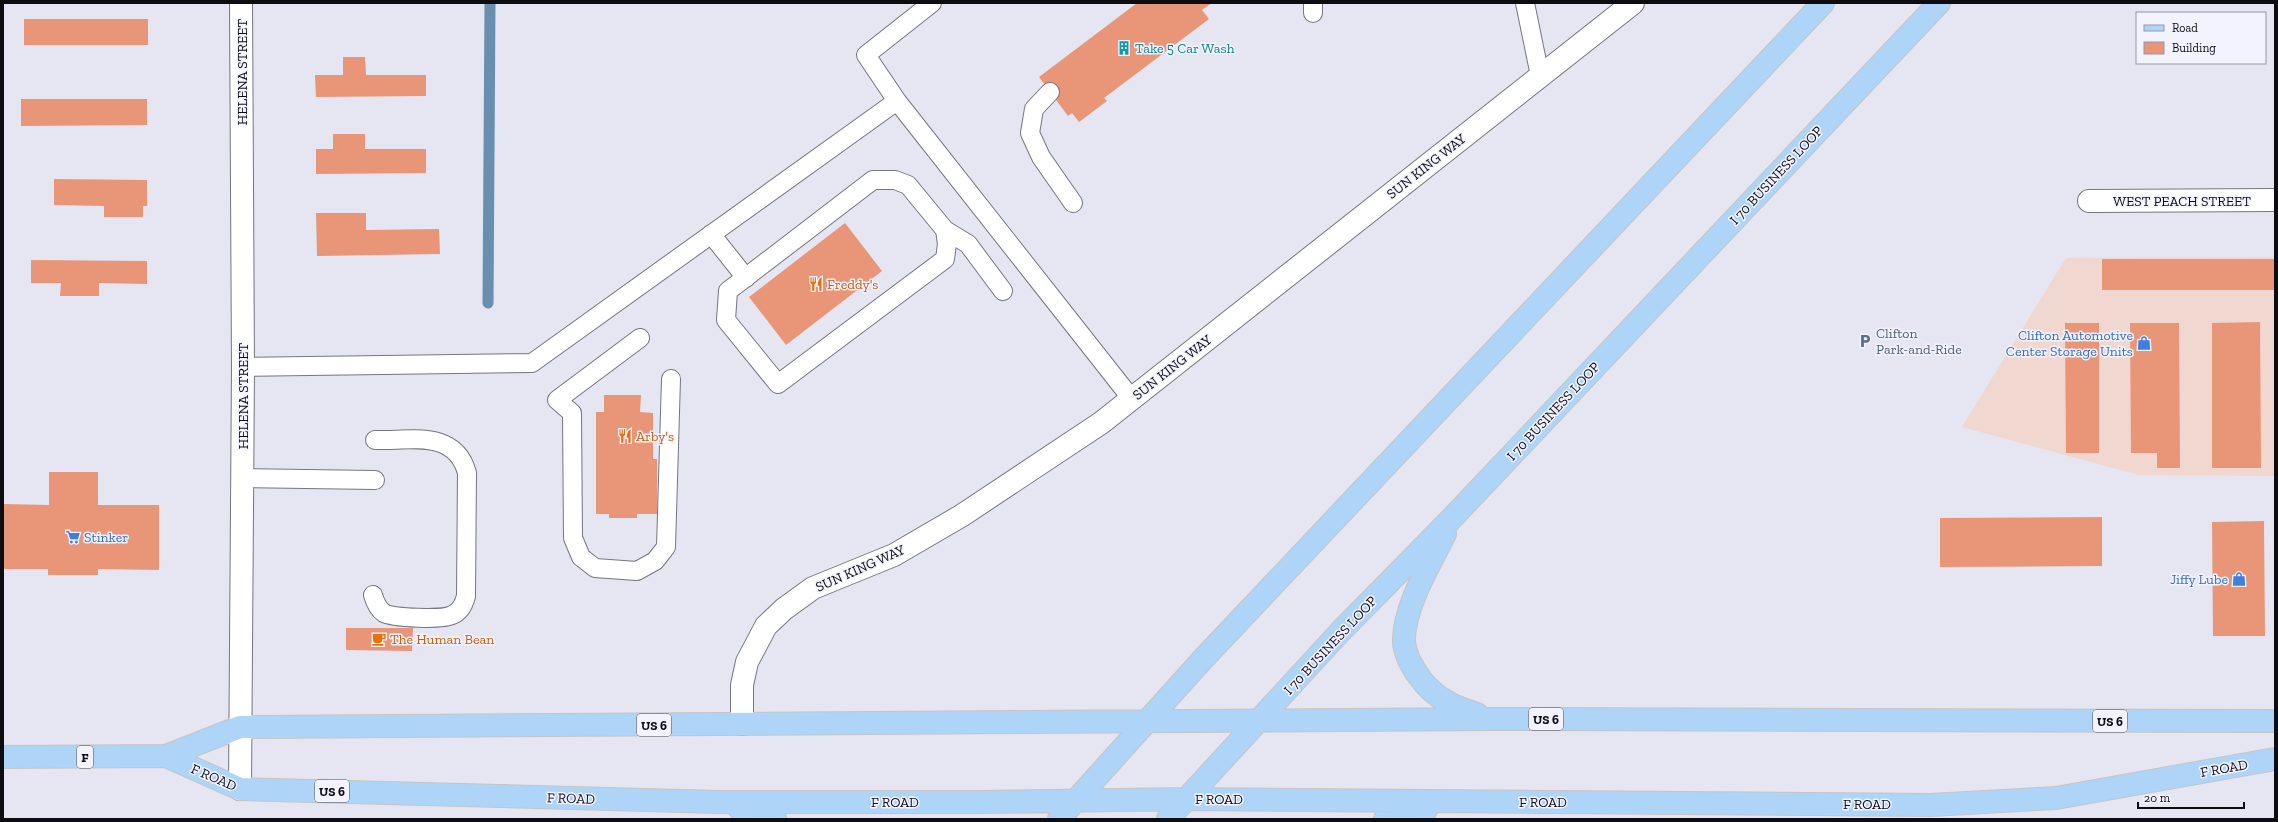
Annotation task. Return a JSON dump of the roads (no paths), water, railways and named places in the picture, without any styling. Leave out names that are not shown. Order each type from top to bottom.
[{"type":"main road","points":[[1059,819],[1208,654],[1823,3]]},
{"type":"main road","name":"I 70 BUSINESS LOOP","points":[[1168,819],[1340,632],[1454,516],[1939,3]]},
{"type":"main road","points":[[1454,516],[1412,607],[1404,642],[1410,665],[1430,692],[1459,709],[1494,719]]},
{"type":"main road","name":"F ROAD","points":[[3,757],[166,756],[240,727],[1494,719],[2275,721]]},
{"type":"main road","name":"F ROAD","points":[[166,756],[240,789],[719,802],[1186,799],[1939,804],[2056,798],[2275,759]]},
{"type":"main road","points":[[719,802],[775,819]]},
{"type":"main road","name":"US 6","points":[[1384,819],[1483,802]]},
{"type":"street","name":"HELENA STREET","points":[[240,789],[243,367],[241,3]]},
{"type":"street","name":"SUN KING WAY","points":[[742,724],[742,685],[747,662],[766,626],[784,609],[814,588],[894,555],[961,516],[1101,422],[1634,3]]},
{"type":"street","name":"WEST PEACH STREET","points":[[2089,201],[2275,200]]},
{"type":"lane","points":[[932,3],[866,54],[897,101],[1131,398]]},
{"type":"lane","points":[[1525,3],[1540,76]]},
{"type":"lane","points":[[1050,92],[1034,109],[1030,133],[1041,157],[1073,203]]},
{"type":"lane","points":[[243,367],[532,363],[897,101]]},
{"type":"lane","points":[[945,230],[947,244],[945,259],[778,384],[726,320],[728,291],[874,180],[895,180],[908,185],[945,230],[968,244],[1003,291]]},
{"type":"lane","points":[[711,234],[746,278]]},
{"type":"lane","points":[[640,338],[557,400],[572,413],[572,538],[581,557],[594,568],[637,571],[654,561],[666,547],[671,379]]},
{"type":"lane","points":[[373,595],[376,604],[382,612],[391,616],[442,617],[452,616],[459,611],[464,604],[466,596],[467,473],[464,461],[457,451],[447,444],[436,441],[375,440]]},
{"type":"lane","points":[[242,478],[375,480]]},
{"type":"waterway","points":[[488,303],[490,3]]},
{"type":"place","name":"Take 5 Car Wash","points":[[1124,48]]},
{"type":"place","name":"Freddy's","points":[[816,284]]},
{"type":"place","name":"Clifton Park-and-Ride","points":[[1865,341]]},
{"type":"place","name":"Clifton Automotive Center Storage Units","points":[[2144,343]]},
{"type":"place","name":"Arby's","points":[[625,436]]},
{"type":"place","name":"Stinker","points":[[73,537]]},
{"type":"place","name":"Jiffy Lube","points":[[2239,579]]},
{"type":"place","name":"The Human Bean","points":[[379,639]]}]
